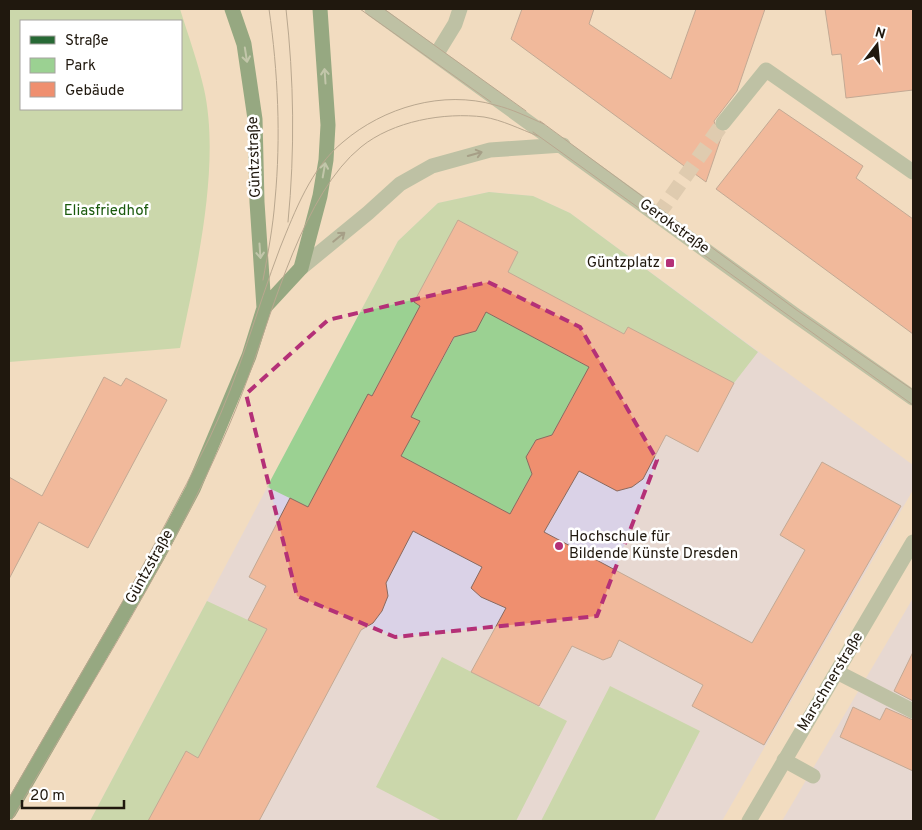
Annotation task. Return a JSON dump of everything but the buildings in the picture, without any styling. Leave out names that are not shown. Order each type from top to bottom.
[{"type":"main road","name":"Güntzstraße","points":[[9,812],[158,555],[193,489],[246,365],[264,308],[257,202],[255,119],[244,44],[232,9]]},
{"type":"main road","name":"Güntzstraße","points":[[264,308],[301,268],[320,196],[326,160],[328,125],[320,9]]},
{"type":"street","points":[[372,9],[436,55],[455,24],[460,9]]},
{"type":"street","name":"Gerokstraße","points":[[436,55],[795,315],[913,398]]},
{"type":"street","points":[[723,123],[766,70],[913,172]]},
{"type":"street","name":"Güntzstraße","points":[[301,268],[400,184],[432,166],[490,150],[562,145]]},
{"type":"street","name":"Marschnerstraße","points":[[749,821],[912,545]]},
{"type":"street","points":[[837,672],[913,711]]},
{"type":"street","points":[[784,760],[813,776]]},
{"type":"highlighted area","points":[[488,282],[580,327],[657,460],[597,616],[395,637],[297,596],[246,394],[328,320]]},
{"type":"shaded area","name":"Hochschule für Bildende Künste Dresden","points":[[489,192],[533,196],[570,213],[913,465],[913,490],[722,821],[90,821],[398,241],[438,203]]},
{"type":"shaded area","points":[[913,598],[913,821],[782,821]]},
{"type":"green space","name":"Eliasfriedhof","points":[[9,9],[180,9],[204,89],[209,119],[210,151],[208,184],[199,253],[180,348],[9,362]]},
{"type":"green space","points":[[489,192],[533,196],[570,213],[758,352],[734,383],[624,334],[507,272],[420,306],[372,396],[369,394],[308,507],[267,487],[398,241],[438,203]]},
{"type":"green space","points":[[486,312],[602,374],[587,403],[573,396],[552,435],[536,440],[526,457],[532,474],[510,514],[401,456],[411,417],[460,327]]},
{"type":"green space","points":[[207,601],[267,629],[165,821],[90,821]]},
{"type":"green space","points":[[442,657],[567,721],[516,821],[442,821],[376,787]]},
{"type":"green space","points":[[610,686],[700,731],[654,821],[541,821]]},
{"type":"tunnel","points":[[658,215],[723,123]]},
{"type":"tram line","points":[[263,280],[273,220],[278,152],[275,57],[269,9]]},
{"type":"tram line","points":[[286,9],[293,115],[292,169],[288,222]]},
{"type":"tram line","points":[[360,9],[491,102]]},
{"type":"tram line","points":[[384,9],[526,111]]},
{"type":"tram line","points":[[9,798],[138,574],[210,437],[230,391],[286,234],[305,191],[322,164],[343,142],[377,119],[395,111],[435,101],[475,101],[495,105],[544,124]]},
{"type":"tram line","points":[[11,821],[125,629],[189,511],[236,410],[280,285],[307,221],[323,192],[341,167],[361,147],[374,138],[403,125],[436,117],[469,116],[491,118],[538,136]]},
{"type":"tram line","points":[[540,121],[798,311],[913,390]]},
{"type":"tram line","points":[[533,132],[913,405]]},
{"type":"place","name":"Güntzplatz","points":[[670,263]]},
{"type":"place","name":"Hochschule für Bildende Künste Dresden","points":[[559,546]]}]
